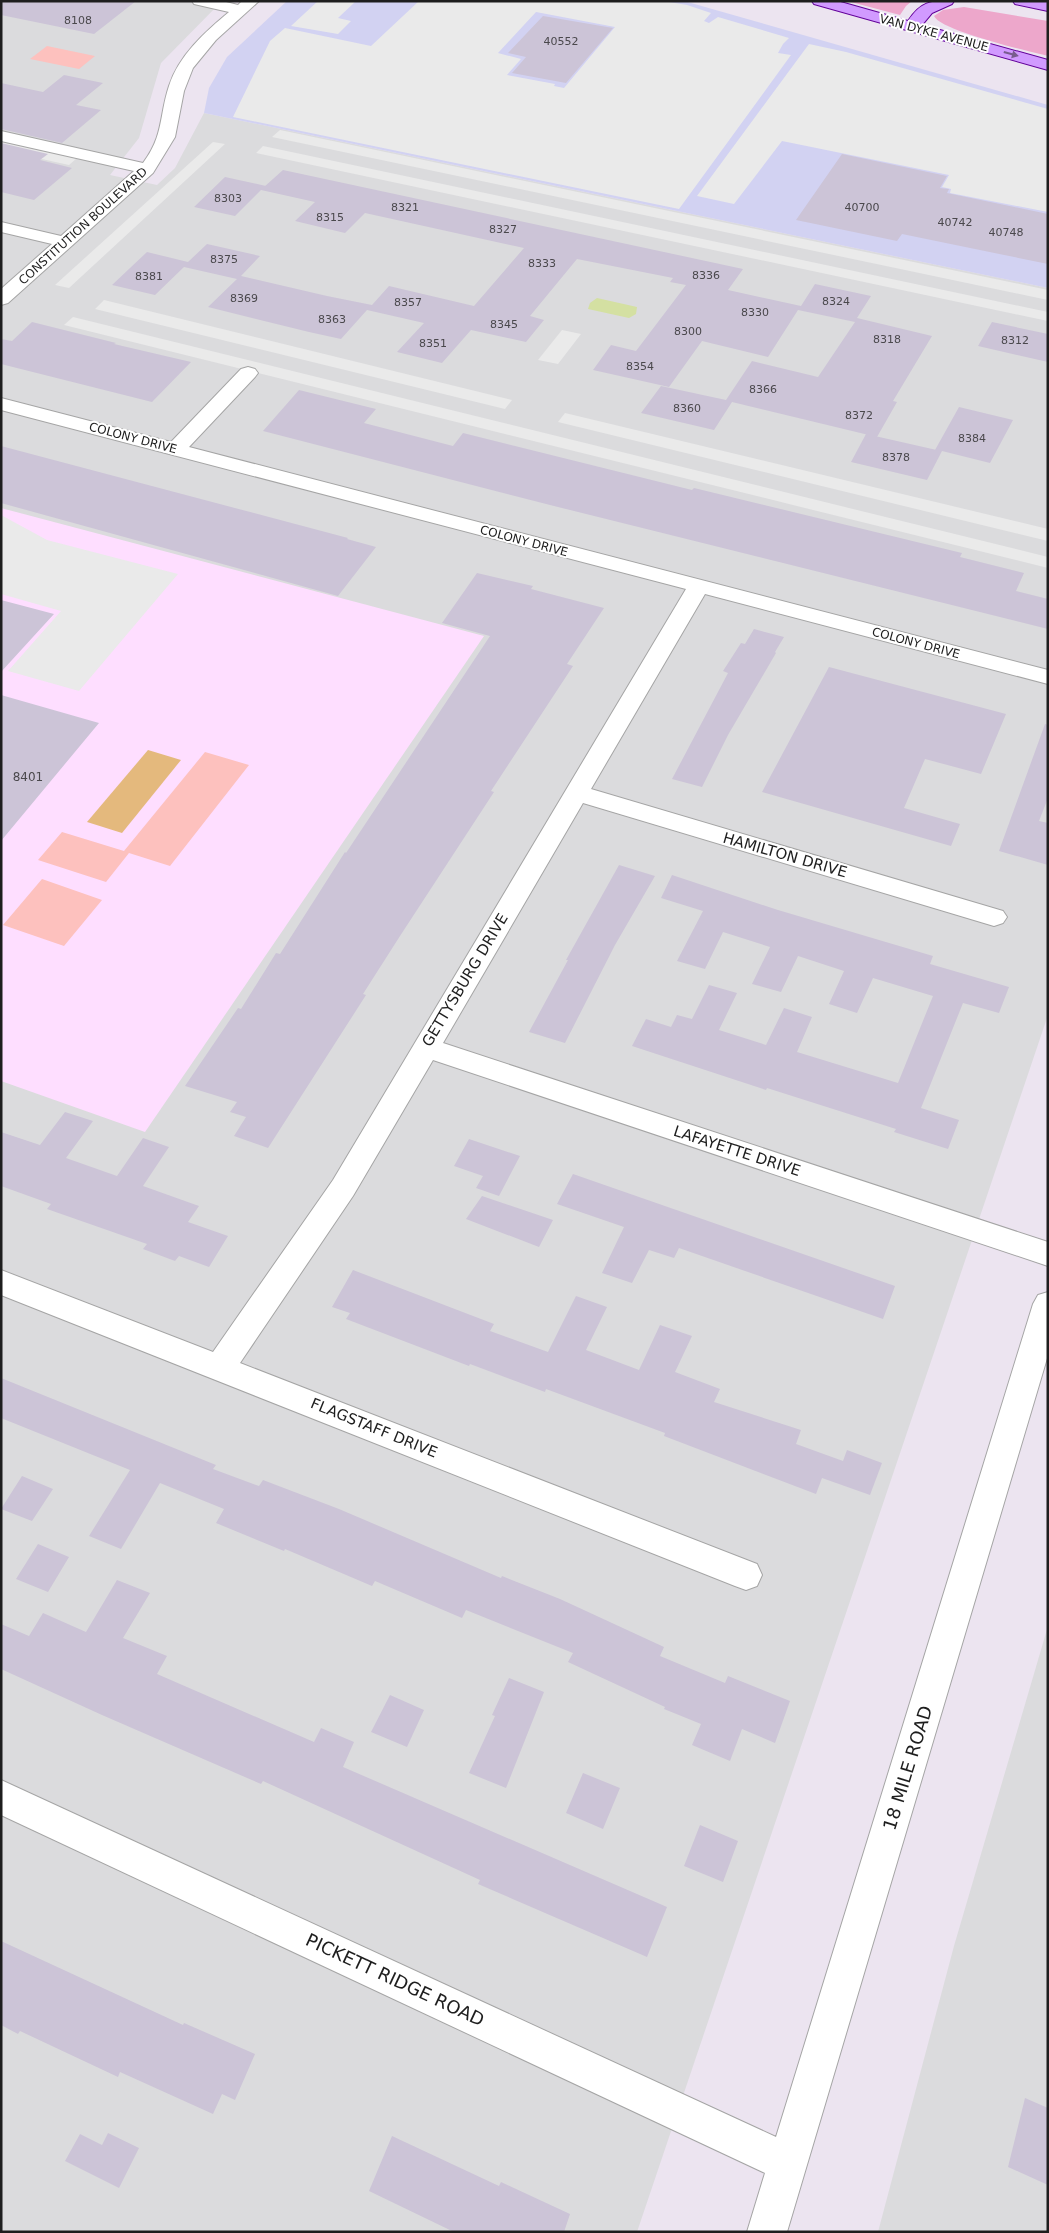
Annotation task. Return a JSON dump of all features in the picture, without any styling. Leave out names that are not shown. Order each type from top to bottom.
[{"type":"main road","name":"VAN DYKE AVENUE","points":[[820,1],[1048,65]]},
{"type":"main road","points":[[914,27],[923,12],[931,6],[947,1]]},
{"type":"main road","points":[[1020,1],[1048,6]]},
{"type":"street","points":[[199,1],[247,5]]},
{"type":"street","name":"CONSTITUTION BOULEVARD","points":[[1,299],[147,169],[162,148],[170,125],[174,96],[188,63],[214,33],[247,5]]},
{"type":"street","points":[[1,136],[147,169]]},
{"type":"street","points":[[1,227],[66,242]]},
{"type":"street","points":[[176,449],[248,373]]},
{"type":"street","name":"COLONY DRIVE","points":[[1,404],[1048,677]]},
{"type":"street","name":"GETTYSBURG DRIVE","points":[[220,1367],[279,1280],[321,1223],[699,586]]},
{"type":"street","name":"HAMILTON DRIVE","points":[[576,794],[994,917]]},
{"type":"street","name":"LAFAYETTE DRIVE","points":[[425,1047],[1048,1254]]},
{"type":"street","name":"FLAGSTAFF DRIVE","points":[[1,1282],[746,1575]]},
{"type":"street","name":"18 MILE ROAD","points":[[767,2232],[1048,1304]]},
{"type":"street","name":"PICKETT RIDGE ROAD","points":[[1,1797],[788,2163]]},
{"type":"shaded area","points":[[1,1],[222,1],[161,63],[139,138],[110,175],[157,185],[175,168],[204,113],[1048,288],[1048,1015],[637,2232],[1,2232]]},
{"type":"shaded area","points":[[287,1],[684,1],[1048,105],[1048,288],[204,113],[209,88],[227,57]]},
{"type":"shaded area","points":[[318,1],[356,1],[338,18],[351,21],[338,34],[291,26]]},
{"type":"shaded area","points":[[419,1],[663,1],[687,5],[711,13],[704,21],[709,23],[718,17],[789,38],[778,53],[791,55],[679,209],[233,117],[270,41],[285,28],[371,46]],"holes":[[[536,12],[615,27],[564,88],[554,86],[555,84],[507,75],[521,59],[498,53]]]},
{"type":"shaded area","points":[[847,1],[912,1],[900,15]]},
{"type":"shaded area","points":[[964,7],[1048,21],[1048,56],[968,34],[940,22],[934,16],[943,10]]},
{"type":"shaded area","points":[[809,44],[846,52],[1048,109],[1048,212],[950,193],[951,189],[942,187],[949,175],[782,141],[734,204],[697,196]]},
{"type":"shaded area","points":[[47,46],[95,56],[79,69],[30,59]]},
{"type":"shaded area","points":[[280,130],[1048,290],[1048,300],[272,137]]},
{"type":"shaded area","points":[[1,141],[77,158],[69,165],[1,150]]},
{"type":"shaded area","points":[[213,142],[225,144],[69,288],[55,285]]},
{"type":"shaded area","points":[[263,146],[1048,312],[1048,321],[256,153]]},
{"type":"shaded area","points":[[597,298],[637,307],[636,314],[629,318],[588,309],[590,303]]},
{"type":"shaded area","points":[[104,300],[512,400],[505,409],[95,309]]},
{"type":"shaded area","points":[[73,317],[1048,557],[1048,568],[64,325]]},
{"type":"shaded area","points":[[562,330],[581,334],[558,364],[538,360]]},
{"type":"shaded area","points":[[565,413],[1048,529],[1048,541],[558,422]]},
{"type":"shaded area","points":[[1,508],[484,636],[145,1132],[1,1081]]},
{"type":"shaded area","points":[[1,515],[47,540],[178,574],[79,691],[8,671],[61,611],[1,594]]},
{"type":"shaded area","points":[[148,750],[181,760],[122,833],[87,822]]},
{"type":"shaded area","points":[[205,752],[249,765],[170,866],[129,853],[106,882],[38,860],[62,832],[124,851]]},
{"type":"shaded area","points":[[42,879],[102,900],[64,946],[3,925]]},
{"type":"shaded area","points":[[1048,1626],[1048,2232],[878,2232],[954,1946]]},
{"type":"building","points":[[1,1],[136,1],[94,34],[1,15]]},
{"type":"building","points":[[543,16],[613,28],[566,83],[512,73],[526,57],[508,53]]},
{"type":"building","points":[[64,75],[103,83],[76,105],[101,110],[62,143],[1,129],[1,83],[43,92]]},
{"type":"building","points":[[1,143],[48,154],[40,160],[72,168],[34,200],[1,192]]},
{"type":"building","points":[[842,154],[947,176],[940,188],[949,189],[947,193],[1048,214],[1048,264],[902,234],[897,241],[796,220]]},
{"type":"building","points":[[283,170],[743,269],[728,290],[801,306],[815,284],[871,296],[857,318],[932,336],[893,401],[897,402],[877,437],[732,402],[714,430],[641,413],[661,386],[726,400],[752,361],[818,377],[855,322],[798,310],[768,357],[702,341],[669,387],[593,370],[611,345],[636,351],[686,285],[670,282],[673,278],[577,259],[530,316],[544,320],[526,342],[471,330],[442,363],[397,352],[424,323],[367,310],[341,339],[309,332],[208,307],[237,279],[184,267],[155,295],[112,285],[147,252],[188,262],[207,244],[260,256],[241,276],[327,296],[372,305],[389,286],[474,306],[524,248],[365,213],[345,233],[295,221],[315,202],[261,190],[235,216],[194,207],[225,177],[265,186]]},
{"type":"building","points":[[32,322],[191,362],[152,402],[1,364],[1,339],[12,341]]},
{"type":"building","points":[[992,322],[1048,334],[1048,362],[978,346]]},
{"type":"building","points":[[299,390],[376,409],[364,423],[453,446],[463,433],[692,490],[694,488],[962,553],[960,557],[1024,573],[1016,591],[1048,599],[1048,629],[554,506],[263,431]]},
{"type":"building","points":[[959,407],[1013,420],[990,463],[942,451],[927,480],[851,462],[866,434],[935,450]]},
{"type":"building","points":[[1,446],[376,547],[338,596],[1,503]]},
{"type":"building","points":[[477,573],[533,586],[531,589],[604,608],[567,664],[573,666],[491,791],[494,792],[363,994],[366,995],[268,1148],[234,1136],[246,1117],[230,1112],[237,1102],[185,1086],[238,1008],[241,1009],[276,953],[280,954],[345,852],[490,636],[442,623]]},
{"type":"building","points":[[1,600],[54,614],[1,672]]},
{"type":"building","points":[[754,629],[784,637],[728,735],[702,787],[672,779],[728,673],[723,671],[741,643],[745,644]]},
{"type":"building","points":[[829,667],[1006,714],[981,774],[925,759],[904,808],[960,824],[951,846],[762,792]]},
{"type":"building","points":[[1,695],[99,723],[1,841]]},
{"type":"building","points":[[1045,724],[1048,725],[1048,798],[1039,821],[1048,823],[1048,865],[999,851]]},
{"type":"building","points":[[619,865],[655,876],[615,945],[565,1043],[529,1032],[568,960],[566,960]]},
{"type":"building","points":[[672,875],[778,910],[933,956],[930,964],[1009,987],[999,1013],[963,1003],[921,1108],[959,1120],[948,1149],[894,1132],[896,1129],[767,1088],[766,1090],[632,1046],[646,1019],[671,1027],[677,1015],[692,1019],[709,985],[737,993],[719,1030],[766,1045],[784,1008],[812,1017],[797,1052],[898,1083],[933,996],[873,978],[857,1013],[829,1004],[844,971],[798,956],[781,992],[752,984],[770,947],[723,932],[705,969],[677,961],[703,911],[661,898]]},
{"type":"building","points":[[65,1112],[93,1121],[66,1158],[117,1176],[143,1138],[169,1147],[143,1186],[199,1206],[188,1222],[228,1236],[209,1267],[179,1256],[175,1261],[143,1249],[147,1244],[47,1209],[51,1204],[1,1186],[1,1132],[40,1145]]},
{"type":"building","points":[[469,1139],[520,1156],[499,1196],[476,1188],[483,1176],[454,1166]]},
{"type":"building","points":[[573,1174],[895,1286],[883,1319],[679,1248],[674,1258],[649,1250],[632,1283],[602,1273],[624,1227],[557,1204]]},
{"type":"building","points":[[482,1196],[553,1220],[539,1247],[466,1219]]},
{"type":"building","points":[[353,1270],[494,1324],[490,1331],[548,1352],[576,1296],[607,1307],[586,1350],[639,1370],[660,1325],[692,1336],[675,1372],[720,1389],[714,1402],[801,1430],[796,1444],[843,1461],[847,1450],[882,1463],[870,1495],[822,1478],[816,1494],[664,1436],[665,1433],[546,1389],[545,1392],[470,1364],[469,1366],[346,1319],[350,1313],[332,1307]]},
{"type":"building","points":[[1,1378],[216,1465],[213,1469],[259,1486],[263,1480],[339,1509],[501,1578],[502,1576],[560,1599],[664,1647],[660,1656],[725,1683],[728,1676],[790,1701],[775,1743],[742,1729],[730,1761],[692,1745],[701,1724],[664,1709],[665,1707],[568,1662],[573,1653],[466,1610],[462,1618],[375,1581],[372,1586],[285,1549],[284,1551],[216,1523],[224,1509],[160,1483],[121,1549],[89,1536],[130,1470],[1,1418]]},
{"type":"building","points":[[22,1476],[53,1489],[32,1521],[1,1509]]},
{"type":"building","points":[[38,1544],[69,1557],[48,1592],[16,1579]]},
{"type":"building","points":[[117,1580],[150,1593],[123,1638],[167,1656],[157,1674],[314,1742],[321,1728],[354,1742],[343,1767],[667,1907],[647,1957],[478,1884],[480,1880],[263,1781],[261,1784],[1,1669],[1,1624],[29,1636],[43,1613],[86,1632]]},
{"type":"building","points":[[509,1678],[544,1692],[506,1788],[469,1773],[495,1716],[492,1715]]},
{"type":"building","points":[[390,1695],[424,1710],[407,1747],[371,1732]]},
{"type":"building","points":[[583,1773],[620,1788],[603,1829],[566,1813]]},
{"type":"building","points":[[700,1825],[738,1841],[723,1882],[684,1866]]},
{"type":"building","points":[[1,1941],[183,2025],[184,2023],[255,2054],[235,2100],[222,2094],[213,2114],[120,2072],[118,2077],[20,2031],[18,2034],[1,2025]]},
{"type":"building","points":[[1025,2098],[1048,2108],[1048,2185],[1008,2167]]},
{"type":"building","points":[[108,2133],[139,2148],[119,2188],[65,2161],[80,2134],[102,2145]]},
{"type":"building","points":[[392,2136],[499,2186],[501,2182],[570,2214],[564,2232],[454,2232],[369,2191]]}]
